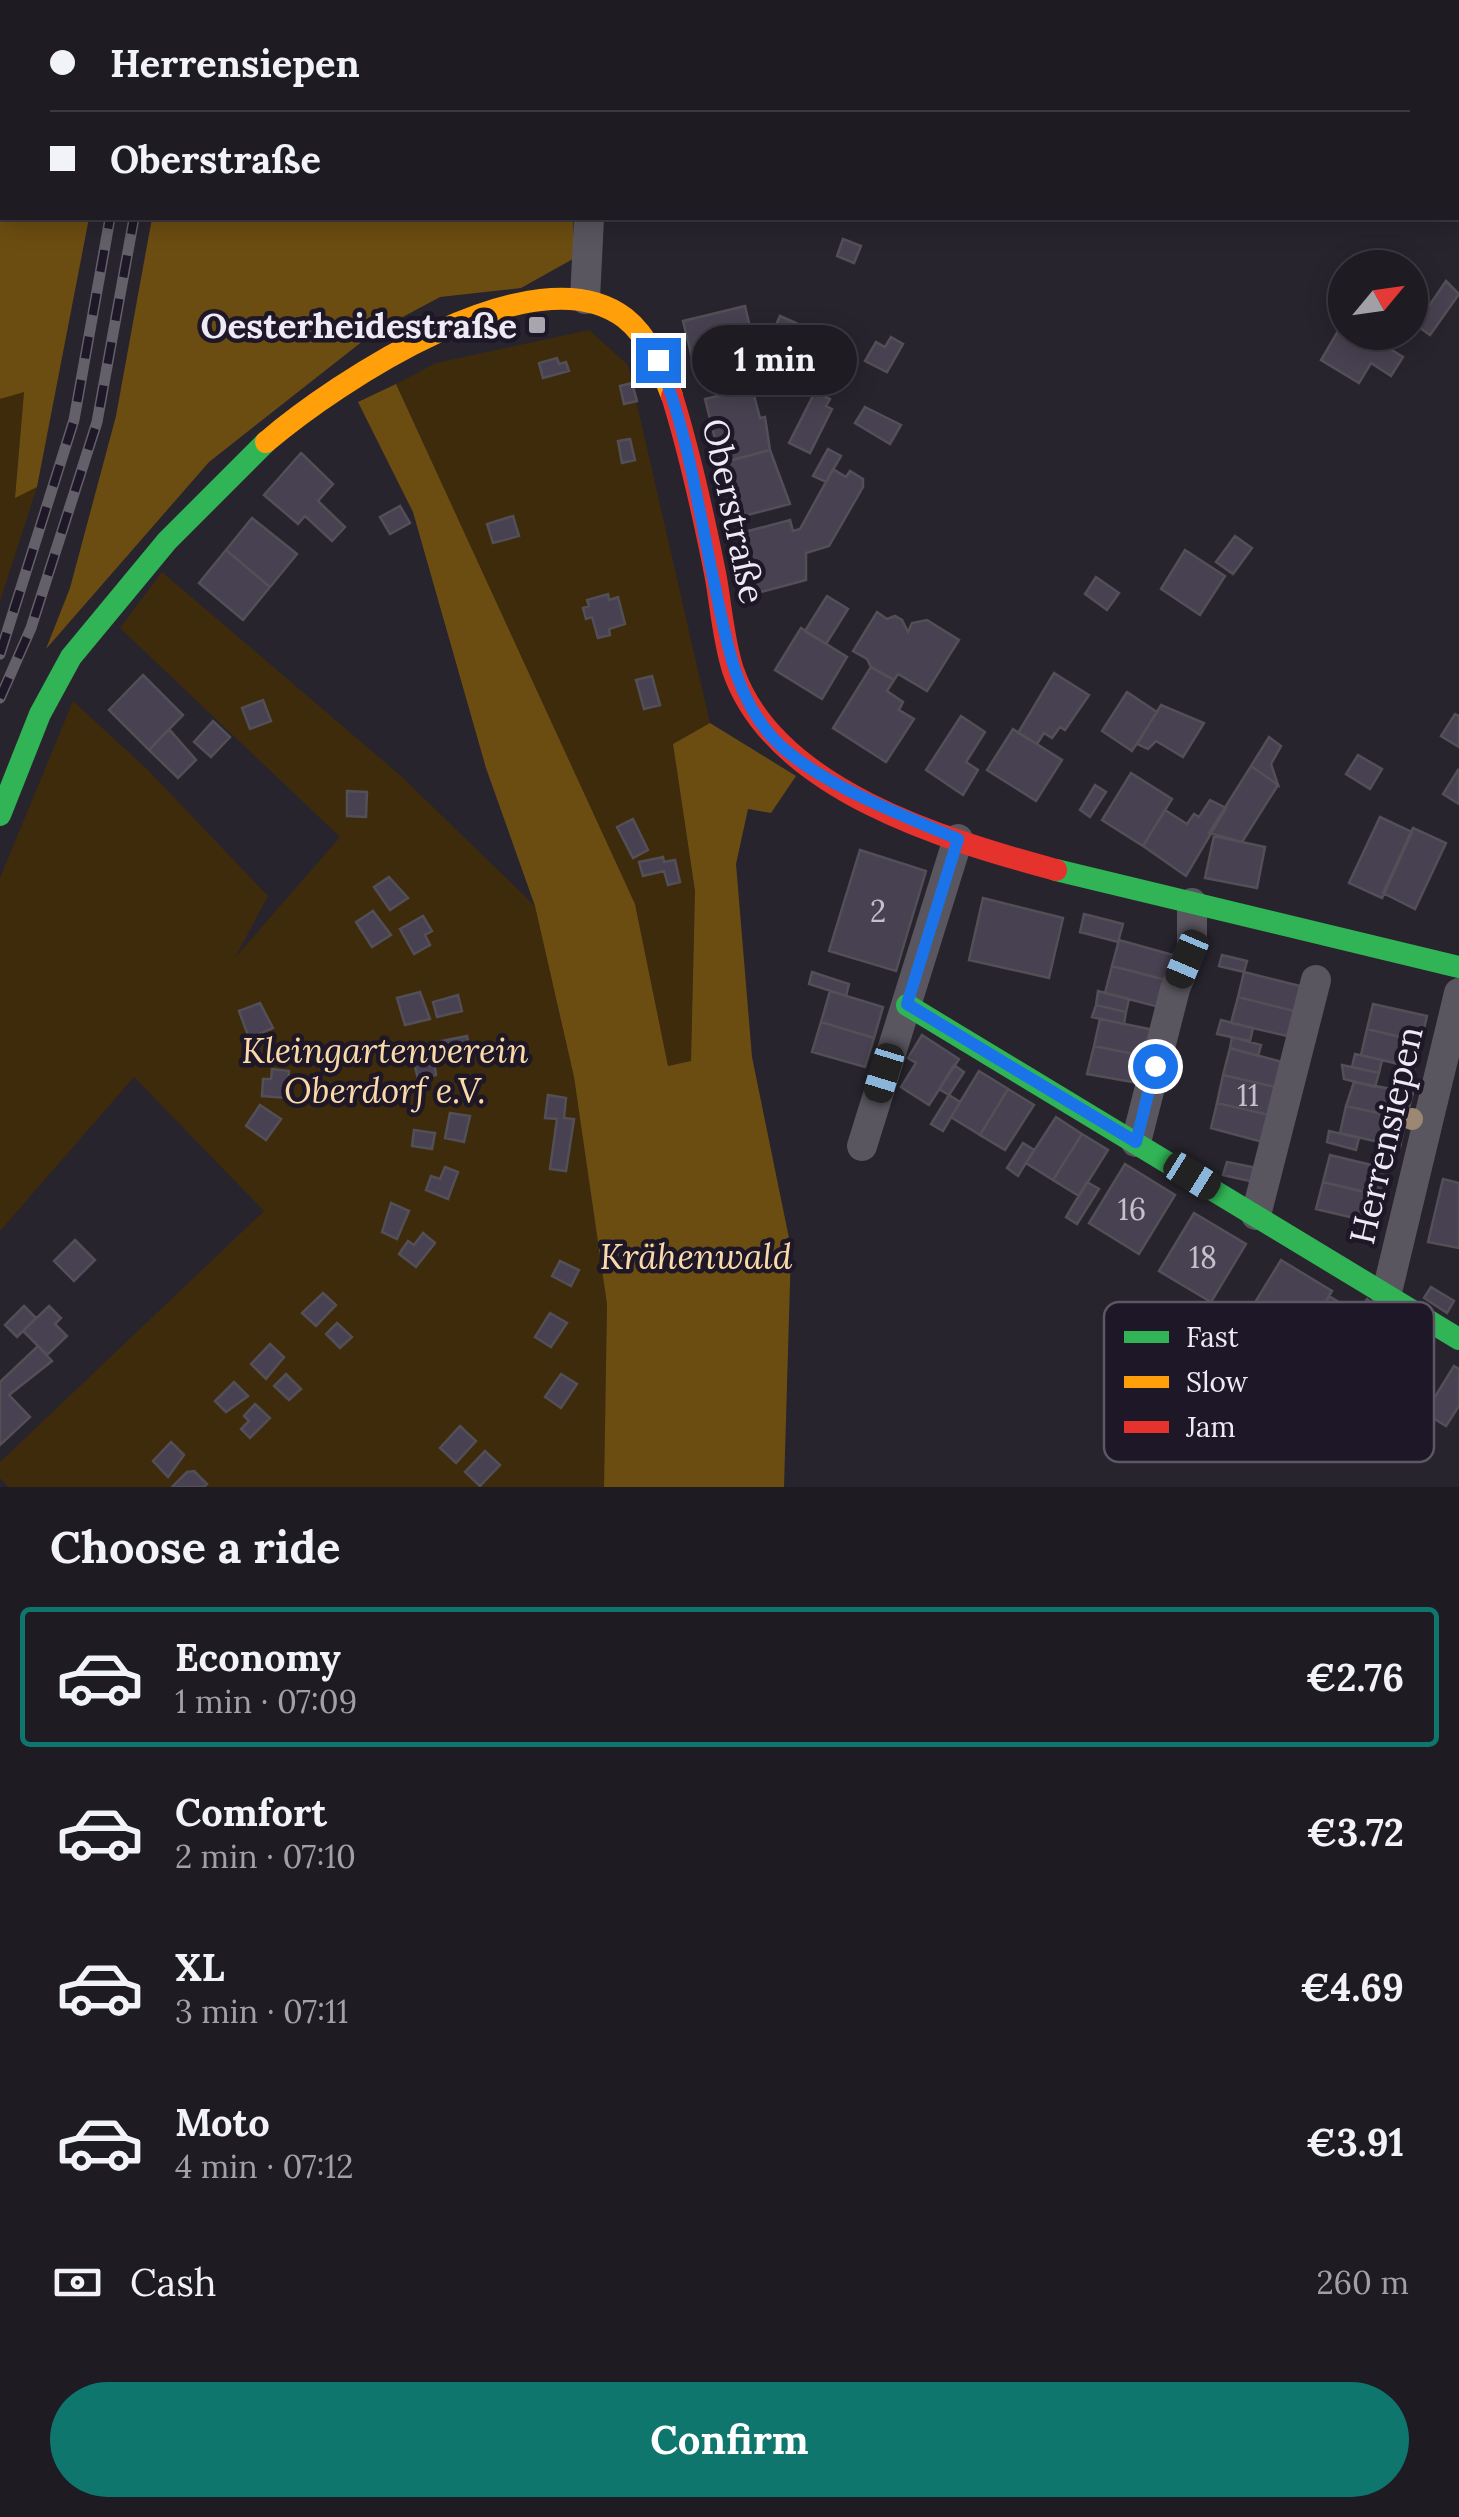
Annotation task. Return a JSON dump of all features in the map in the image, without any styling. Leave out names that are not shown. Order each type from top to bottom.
[{"type":"street","points":[[586,300],[588,220]]},
{"type":"street","name":"Oberstraße","points":[[0,814],[64,669],[168,538],[242,460],[324,395],[429,332],[534,301],[586,300],[605,306],[637,329],[668,385],[732,669],[750,708],[774,740],[862,798],[958,839],[1074,875],[1459,967]]},
{"type":"street","points":[[862,1146],[958,839]]},
{"type":"street","points":[[1136,1142],[1175,989],[1190,951],[1192,904]]},
{"type":"street","points":[[1256,1215],[1316,980]]},
{"type":"street","name":"Herrensiepen","points":[[1386,1296],[1459,992]]},
{"type":"street","name":"Herrensiepen","points":[[907,1004],[1396,1302]]},
{"type":"street","name":"Herrensiepen","points":[[1434,1324],[1459,1338]]},
{"type":"green space","points":[[0,220],[89,220],[37,487],[15,498],[24,392],[0,399]]},
{"type":"green space","points":[[152,220],[573,220],[573,259],[521,288],[440,297],[373,333],[209,462],[46,649],[70,588],[116,416]]},
{"type":"green space","points":[[589,330],[628,365],[710,723],[673,745],[695,891],[691,1061],[668,1066],[635,904],[396,384],[436,363]]},
{"type":"green space","name":"Krähenwald","points":[[396,384],[635,904],[668,1066],[691,1061],[695,891],[673,744],[710,723],[796,776],[771,813],[748,809],[736,864],[752,1057],[791,1248],[784,1487],[604,1487],[607,1304],[574,1077],[535,906],[486,768],[413,512],[358,402]]},
{"type":"green space","points":[[24,391],[15,497],[37,487],[0,601],[0,399]]},
{"type":"green space","name":"Kleingartenverein Oberdorf e.V.","points":[[162,572],[401,776],[535,906],[574,1077],[607,1304],[604,1487],[8,1487],[0,1478],[0,1462],[264,1211],[134,1077],[0,1231],[0,878],[73,701],[148,770],[268,896],[235,958],[340,837],[120,628]]},
{"type":"building","points":[[843,239],[861,246],[854,263],[837,256]]},
{"type":"building","points":[[1446,281],[1459,294],[1430,335],[1428,307]]},
{"type":"building","points":[[745,306],[753,340],[772,334],[780,316],[798,324],[783,357],[697,378],[683,321]]},
{"type":"building","points":[[891,337],[903,344],[887,372],[865,361],[876,342],[885,347]]},
{"type":"building","points":[[1328,348],[1392,350],[1403,357],[1391,376],[1371,363],[1359,383],[1321,360]]},
{"type":"building","points":[[557,358],[559,364],[566,362],[569,371],[543,378],[539,363]]},
{"type":"building","points":[[632,383],[637,401],[624,404],[620,386]]},
{"type":"building","points":[[752,388],[760,418],[765,417],[770,450],[721,463],[705,399]]},
{"type":"building","points":[[815,392],[830,399],[826,406],[832,409],[810,453],[789,443]]},
{"type":"building","points":[[865,407],[901,425],[890,444],[855,423]]},
{"type":"building","points":[[630,439],[635,460],[622,463],[618,441]]},
{"type":"building","points":[[828,449],[841,456],[826,482],[813,476]]},
{"type":"building","points":[[770,450],[790,504],[736,518],[721,463]]},
{"type":"building","points":[[301,453],[333,484],[318,501],[345,527],[332,541],[305,516],[298,524],[264,495]]},
{"type":"building","points":[[833,469],[846,477],[850,471],[863,479],[863,487],[829,546],[806,553],[806,580],[757,593],[741,533],[790,520],[793,531],[800,529]]},
{"type":"building","points":[[400,506],[410,523],[390,534],[380,517]]},
{"type":"building","points":[[513,516],[519,536],[493,543],[487,524]]},
{"type":"building","points":[[252,518],[297,554],[270,587],[226,550]]},
{"type":"building","points":[[1235,536],[1252,548],[1233,574],[1216,562]]},
{"type":"building","points":[[226,550],[270,587],[243,620],[199,583]]},
{"type":"building","points":[[1185,550],[1225,576],[1200,615],[1161,589]]},
{"type":"building","points":[[1096,577],[1119,593],[1107,610],[1085,594]]},
{"type":"building","points":[[608,594],[609,600],[618,597],[625,624],[598,638],[592,617],[586,619],[583,608],[589,606],[587,600]]},
{"type":"building","points":[[827,596],[848,609],[826,644],[805,631]]},
{"type":"building","points":[[877,612],[887,619],[895,616],[902,620],[908,632],[912,623],[927,620],[959,640],[927,691],[898,674],[894,680],[853,651]]},
{"type":"building","points":[[801,628],[847,657],[822,699],[775,670]]},
{"type":"building","points":[[871,667],[894,680],[887,691],[903,702],[899,710],[914,719],[886,762],[833,728]]},
{"type":"building","points":[[1054,673],[1089,695],[1065,730],[1060,727],[1052,738],[1044,733],[1037,744],[1018,733]]},
{"type":"building","points":[[143,675],[183,715],[149,750],[109,710]]},
{"type":"building","points":[[652,676],[660,705],[644,709],[636,680]]},
{"type":"building","points":[[1127,692],[1157,712],[1132,751],[1102,731]]},
{"type":"building","points":[[263,700],[271,721],[250,729],[242,708]]},
{"type":"building","points":[[1161,705],[1204,723],[1183,757],[1156,741],[1148,749],[1137,744]]},
{"type":"building","points":[[1455,714],[1459,716],[1459,747],[1441,736]]},
{"type":"building","points":[[961,716],[985,732],[966,762],[978,770],[963,795],[926,770]]},
{"type":"building","points":[[213,721],[230,737],[211,757],[194,742]]},
{"type":"building","points":[[169,729],[196,760],[178,778],[149,750]]},
{"type":"building","points":[[1013,729],[1062,760],[1036,801],[987,770]]},
{"type":"building","points":[[1269,737],[1281,746],[1271,764],[1278,785],[1251,766]]},
{"type":"building","points":[[1358,755],[1382,769],[1370,789],[1346,774]]},
{"type":"building","points":[[1251,766],[1278,785],[1242,842],[1209,833]]},
{"type":"building","points":[[1459,771],[1459,804],[1443,794]]},
{"type":"building","points":[[1131,773],[1172,799],[1143,846],[1102,820]]},
{"type":"building","points":[[1095,785],[1106,792],[1090,817],[1080,810]]},
{"type":"building","points":[[347,791],[367,792],[366,817],[347,816]]},
{"type":"building","points":[[1210,800],[1226,808],[1186,876],[1143,846],[1165,810],[1187,824],[1194,814],[1199,817]]},
{"type":"building","points":[[1380,817],[1412,832],[1382,898],[1349,883]]},
{"type":"building","points":[[633,819],[648,850],[633,858],[617,827]]},
{"type":"building","points":[[1413,828],[1446,843],[1415,909],[1383,893]]},
{"type":"building","points":[[1214,836],[1265,847],[1257,888],[1205,878]]},
{"type":"building","points":[[860,850],[926,871],[896,971],[829,951]]},
{"type":"building","points":[[663,857],[664,862],[675,860],[680,882],[668,885],[664,871],[643,876],[639,862]]},
{"type":"building","points":[[389,877],[408,898],[390,910],[374,887]]},
{"type":"building","points":[[983,898],[1063,918],[1049,978],[969,960]]},
{"type":"building","points":[[373,911],[391,935],[372,947],[356,922]]},
{"type":"building","points":[[1084,914],[1123,924],[1118,942],[1080,932]]},
{"type":"building","points":[[423,916],[432,931],[425,935],[430,945],[414,954],[400,929]]},
{"type":"building","points":[[1119,940],[1177,956],[1170,981],[1112,966]]},
{"type":"building","points":[[1222,955],[1247,961],[1244,972],[1219,966]]},
{"type":"building","points":[[1112,966],[1170,981],[1163,1008],[1105,993]]},
{"type":"building","points":[[812,972],[849,984],[846,996],[809,984]]},
{"type":"building","points":[[1244,972],[1300,986],[1294,1011],[1238,997]]},
{"type":"building","points":[[830,991],[883,1007],[874,1038],[821,1022]]},
{"type":"building","points":[[1098,991],[1129,999],[1126,1012],[1096,1005]]},
{"type":"building","points":[[420,992],[430,1019],[405,1025],[397,998]]},
{"type":"building","points":[[458,995],[462,1011],[437,1017],[433,1002]]},
{"type":"building","points":[[1238,997],[1294,1011],[1287,1036],[1231,1023]]},
{"type":"building","points":[[260,1003],[273,1028],[249,1038],[239,1011]]},
{"type":"building","points":[[1373,1004],[1427,1016],[1421,1042],[1367,1029]]},
{"type":"building","points":[[1096,1005],[1126,1012],[1124,1024],[1092,1017]]},
{"type":"building","points":[[1100,1019],[1154,1030],[1149,1057],[1094,1046]]},
{"type":"building","points":[[1221,1020],[1253,1028],[1250,1041],[1217,1034]]},
{"type":"building","points":[[821,1022],[874,1038],[865,1067],[812,1052]]},
{"type":"building","points":[[1367,1029],[1421,1042],[1415,1068],[1361,1055]]},
{"type":"building","points":[[922,1035],[959,1059],[929,1105],[901,1087],[916,1063],[908,1058]]},
{"type":"building","points":[[467,1036],[472,1061],[451,1065],[442,1041]]},
{"type":"building","points":[[1232,1037],[1261,1045],[1258,1056],[1230,1048]]},
{"type":"building","points":[[432,1045],[436,1075],[418,1079],[411,1050]]},
{"type":"building","points":[[1094,1046],[1149,1057],[1144,1084],[1087,1074]]},
{"type":"building","points":[[1230,1048],[1286,1063],[1280,1088],[1223,1075]]},
{"type":"building","points":[[1355,1054],[1382,1060],[1379,1073],[1352,1067]]},
{"type":"building","points":[[954,1065],[964,1072],[949,1095],[939,1089]]},
{"type":"building","points":[[1342,1065],[1379,1073],[1375,1087],[1344,1079]]},
{"type":"building","points":[[272,1069],[289,1071],[287,1098],[262,1096],[263,1079],[271,1079]]},
{"type":"building","points":[[979,1071],[1008,1089],[980,1135],[951,1117]]},
{"type":"building","points":[[1223,1075],[1280,1088],[1273,1116],[1217,1103]]},
{"type":"building","points":[[1354,1082],[1413,1093],[1406,1119],[1346,1106]]},
{"type":"building","points":[[1008,1089],[1034,1105],[1005,1150],[980,1135]]},
{"type":"building","points":[[548,1095],[566,1098],[564,1118],[574,1119],[566,1171],[550,1169],[557,1119],[545,1118]]},
{"type":"building","points":[[949,1095],[960,1102],[943,1131],[931,1124]]},
{"type":"building","points":[[1217,1103],[1273,1116],[1266,1143],[1211,1128]]},
{"type":"building","points":[[260,1105],[281,1119],[266,1140],[246,1126]]},
{"type":"building","points":[[1346,1106],[1406,1119],[1400,1147],[1340,1133]]},
{"type":"building","points":[[450,1113],[470,1116],[464,1142],[445,1138]]},
{"type":"building","points":[[1056,1117],[1082,1134],[1053,1180],[1026,1163]]},
{"type":"building","points":[[414,1130],[435,1133],[432,1149],[412,1146]]},
{"type":"building","points":[[1329,1131],[1359,1138],[1356,1150],[1327,1142]]},
{"type":"building","points":[[1082,1134],[1108,1150],[1079,1196],[1053,1180]]},
{"type":"building","points":[[1023,1143],[1034,1150],[1018,1176],[1007,1168]]},
{"type":"building","points":[[1330,1155],[1388,1169],[1381,1196],[1323,1182]]},
{"type":"building","points":[[1227,1162],[1257,1168],[1254,1182],[1223,1175]]},
{"type":"building","points":[[1125,1164],[1175,1195],[1139,1254],[1089,1223]]},
{"type":"building","points":[[445,1167],[458,1172],[448,1199],[426,1190],[431,1176],[440,1179]]},
{"type":"building","points":[[1443,1179],[1459,1183],[1459,1248],[1428,1242]]},
{"type":"building","points":[[1087,1182],[1099,1189],[1077,1224],[1066,1217]]},
{"type":"building","points":[[1323,1182],[1381,1196],[1375,1223],[1316,1209]]},
{"type":"building","points":[[391,1203],[409,1211],[397,1239],[382,1232]]},
{"type":"building","points":[[1194,1213],[1246,1244],[1211,1302],[1159,1271]]},
{"type":"building","points":[[423,1233],[435,1243],[416,1267],[399,1254],[408,1241],[414,1245]]},
{"type":"building","points":[[75,1240],[95,1260],[74,1281],[54,1261]]},
{"type":"building","points":[[1281,1260],[1332,1291],[1325,1302],[1255,1302]]},
{"type":"building","points":[[560,1261],[579,1270],[571,1286],[552,1276]]},
{"type":"building","points":[[1431,1287],[1454,1301],[1447,1313],[1424,1298]]},
{"type":"building","points":[[323,1293],[336,1305],[316,1326],[302,1313]]},
{"type":"building","points":[[24,1306],[36,1318],[17,1337],[5,1325]]},
{"type":"building","points":[[49,1306],[61,1318],[55,1324],[67,1336],[47,1355],[23,1331]]},
{"type":"building","points":[[550,1313],[567,1323],[551,1347],[535,1337]]},
{"type":"building","points":[[337,1323],[352,1337],[340,1348],[326,1334]]},
{"type":"building","points":[[270,1344],[284,1357],[266,1379],[251,1364]]},
{"type":"building","points":[[38,1346],[52,1361],[9,1395],[30,1417],[0,1445],[0,1382]]},
{"type":"building","points":[[1454,1366],[1459,1369],[1459,1406],[1446,1426],[1434,1419],[1434,1398]]},
{"type":"building","points":[[286,1374],[301,1389],[289,1400],[274,1386]]},
{"type":"building","points":[[561,1374],[577,1384],[561,1408],[545,1397]]},
{"type":"building","points":[[234,1382],[248,1396],[226,1412],[215,1401]]},
{"type":"building","points":[[255,1404],[270,1418],[250,1438],[241,1429],[249,1421],[244,1416]]},
{"type":"building","points":[[460,1426],[476,1441],[456,1463],[440,1448]]},
{"type":"building","points":[[171,1442],[184,1455],[168,1477],[153,1461]]},
{"type":"building","points":[[485,1451],[500,1465],[480,1486],[465,1472]]},
{"type":"building","points":[[194,1471],[207,1484],[204,1487],[172,1487],[187,1472]]},
{"type":"railway","points":[[0,654],[74,420],[110,220]]},
{"type":"railway","points":[[0,698],[31,628],[97,422],[134,220]]},
{"type":"traffic: fast","points":[[0,815],[40,714],[71,657],[167,541],[266,442]]},
{"type":"traffic: fast","points":[[1056,870],[1459,967]]},
{"type":"traffic: fast","points":[[907,1005],[1398,1302]]},
{"type":"traffic: fast","points":[[1434,1324],[1459,1339]]},
{"type":"traffic: slow","points":[[266,442],[339,388],[438,332],[490,311],[541,300],[587,301],[625,318],[648,344],[672,396]]},
{"type":"traffic: jam","points":[[672,396],[701,506],[733,670],[754,712],[785,748],[824,778],[869,804],[965,843],[1056,870]]},
{"type":"place","name":"Oesterheidestraße","points":[[537,325]]},
{"type":"route","points":[[658,360],[682,430],[732,669],[750,708],[774,740],[862,798],[958,839],[907,1004],[1136,1142],[1155,1066]]}]
